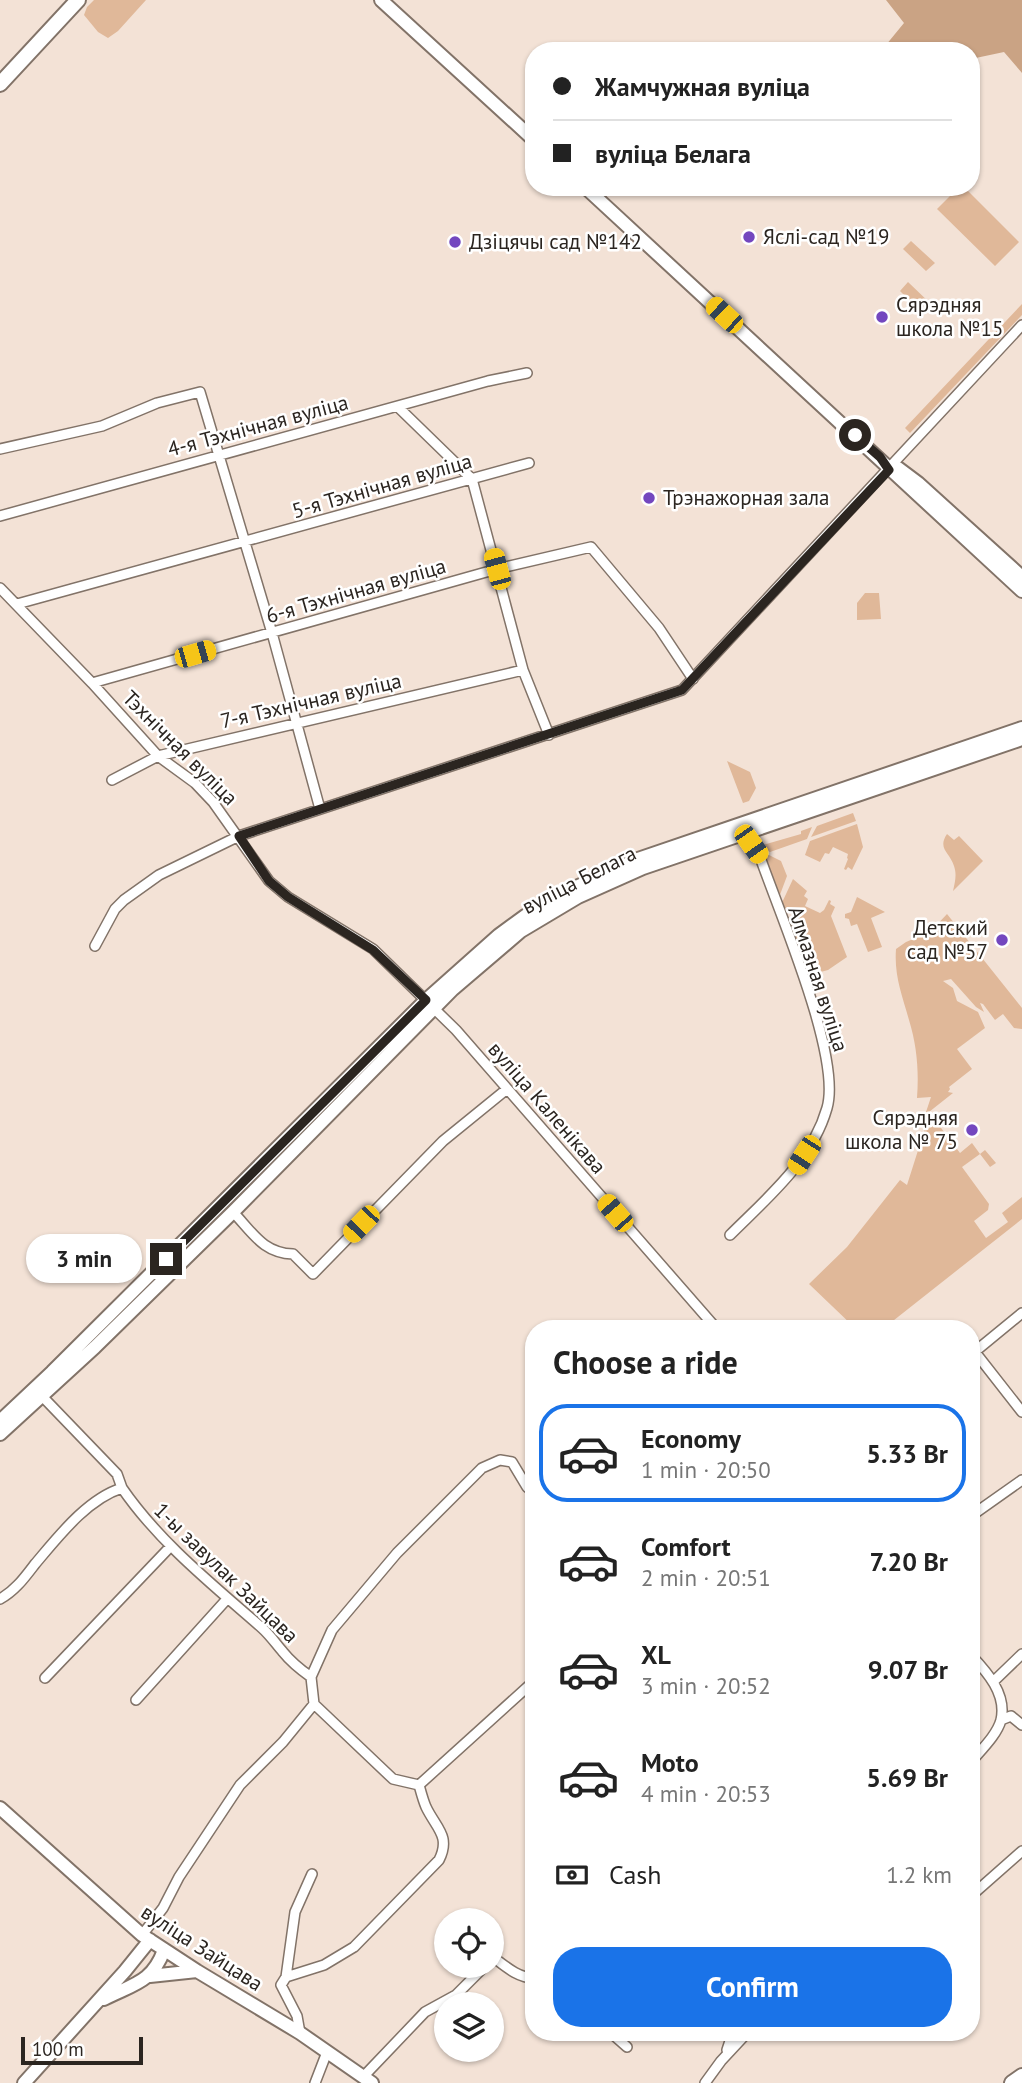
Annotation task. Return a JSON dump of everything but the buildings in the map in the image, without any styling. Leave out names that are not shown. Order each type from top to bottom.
[{"type":"main road","points":[[0,83],[78,0]]},
{"type":"main road","points":[[1012,2083],[1022,2076]]},
{"type":"street","points":[[381,0],[525,132]]},
{"type":"street","points":[[595,196],[891,467],[1022,591]]},
{"type":"street","points":[[95,946],[115,909],[124,900],[159,875],[239,836],[682,690],[1022,326]]},
{"type":"street","name":"4-я Тэхнічная вуліца","points":[[0,516],[488,381],[527,373]]},
{"type":"street","points":[[0,449],[102,426],[157,403],[200,392],[298,722],[320,809]]},
{"type":"street","points":[[398,407],[472,480],[523,670],[549,735]]},
{"type":"street","name":"5-я Тэхнічная вуліца","points":[[17,604],[529,463]]},
{"type":"street","points":[[891,467],[918,483],[1022,577]]},
{"type":"street","name":"6-я Тэхнічная вуліца","points":[[92,682],[497,569],[591,547],[659,628],[693,679]]},
{"type":"street","name":"Тэхнічная вуліца","points":[[0,588],[92,682],[159,756],[195,783],[213,802],[269,881],[288,897],[373,950],[430,1004]]},
{"type":"street","name":"7-я Тэхнічная вуліца","points":[[111,780],[159,756],[523,670]]},
{"type":"street","name":"вуліца Белага","points":[[0,1434],[38,1392],[516,922],[595,878],[658,851],[1022,728]]},
{"type":"street","name":"вуліца Белага","points":[[0,1421],[38,1392],[233,1212],[430,1004],[521,931],[578,897],[643,868],[1022,738]]},
{"type":"street","name":"Алмазная вуліца","points":[[730,1235],[793,1172],[814,1139],[828,1107],[830,1078],[826,1053],[804,981],[760,857],[751,844],[749,831]]},
{"type":"street","name":"вуліца Каленікава","points":[[430,1004],[456,1030],[709,1320]]},
{"type":"street","points":[[233,1212],[272,1251],[293,1254],[313,1274],[443,1141],[507,1089]]},
{"type":"street","points":[[980,1347],[1022,1314]]},
{"type":"street","points":[[980,1361],[1022,1412]]},
{"type":"street","name":"1-ы завулак Зайцава","points":[[38,1392],[117,1474],[122,1488],[137,1510],[171,1546],[227,1599],[265,1630],[285,1655],[311,1677]]},
{"type":"street","points":[[419,1785],[393,1779],[314,1704],[311,1677],[332,1630],[348,1608],[397,1553],[482,1468],[500,1460],[512,1462],[525,1484]]},
{"type":"street","points":[[980,1510],[1022,1480]]},
{"type":"street","points":[[0,1599],[16,1587],[46,1551],[94,1503],[107,1493],[122,1488]]},
{"type":"street","points":[[45,1678],[171,1546]]},
{"type":"street","points":[[136,1700],[227,1599]]},
{"type":"street","points":[[994,1681],[1022,1654]]},
{"type":"street","points":[[980,1665],[994,1681],[1000,1702],[1001,1720],[980,1751]]},
{"type":"street","points":[[419,1785],[525,1689]]},
{"type":"street","points":[[24,2083],[97,2002],[146,1937],[179,1877],[240,1785],[283,1742],[314,1704]]},
{"type":"street","points":[[1001,1720],[1011,1716],[1022,1725]]},
{"type":"street","points":[[286,1977],[324,1965],[354,1947],[439,1860],[443,1851],[443,1836],[426,1807],[419,1785]]},
{"type":"street","name":"вуліца Зайцава","points":[[0,1808],[146,1937],[300,2033],[367,2080],[425,2012],[456,1995],[473,1978]]},
{"type":"street","points":[[980,1888],[1022,1851]]},
{"type":"street","points":[[300,2033],[296,2016],[281,1985],[286,1977],[295,1912],[312,1874]]},
{"type":"street","points":[[150,1976],[160,1963],[164,1950]]},
{"type":"street","points":[[504,1965],[525,1976]]},
{"type":"street","points":[[97,2002],[150,1976],[197,1971]]},
{"type":"street","points":[[620,2041],[626,2047]]},
{"type":"street","points":[[721,2061],[731,2041]]},
{"type":"street","points":[[705,2083],[740,2041]]},
{"type":"street","points":[[315,2083],[327,2052]]},
{"type":"shaded area","points":[[94,0],[146,0],[118,31],[108,38],[98,32],[84,15]]},
{"type":"shaded area","points":[[886,0],[1022,0],[1022,73],[1004,52],[980,57],[980,42],[888,42],[904,23]]},
{"type":"shaded area","points":[[950,196],[973,196],[1019,242],[995,266],[937,209]]},
{"type":"shaded area","points":[[911,241],[935,263],[926,271],[903,249]]},
{"type":"shaded area","points":[[908,282],[931,304],[922,313],[900,291]]},
{"type":"shaded area","points":[[1022,304],[1022,315],[910,433],[905,428]]},
{"type":"shaded area","points":[[865,593],[879,593],[881,619],[857,620],[857,603]]},
{"type":"shaded area","points":[[727,761],[750,772],[756,788],[749,801],[743,803]]},
{"type":"shaded area","points":[[853,813],[856,821],[811,837],[817,826]]},
{"type":"shaded area","points":[[857,824],[863,847],[852,870],[848,867],[844,869],[848,854],[833,847],[829,854],[825,853],[820,862],[805,855],[810,841]]},
{"type":"shaded area","points":[[812,827],[807,839],[770,852],[759,846],[801,834],[801,831]]},
{"type":"shaded area","points":[[947,834],[954,840],[959,836],[983,861],[953,891],[955,869],[943,843]]},
{"type":"shaded area","points":[[769,855],[781,861],[787,876],[778,900],[762,858]]},
{"type":"shaded area","points":[[793,879],[807,891],[804,896],[808,899],[805,906],[820,913],[829,900],[831,901],[830,904],[835,907],[831,916],[847,957],[828,970],[806,976],[790,928],[793,916],[788,909],[780,907]]},
{"type":"shaded area","points":[[857,897],[885,912],[871,918],[882,947],[868,952],[857,924],[851,926],[849,919],[845,918],[845,914],[851,912]]},
{"type":"shaded area","name":"Сярэдняя школа № 75","points":[[947,914],[1022,1008],[1022,1029],[1014,1028],[1003,1014],[995,1020],[983,1004],[980,1003],[984,1012],[976,1007],[951,979],[943,981],[953,988],[957,1001],[978,1012],[985,1028],[957,1049],[972,1069],[949,1087],[948,1092],[953,1093],[929,1112],[960,1153],[972,1143],[980,1154],[962,1167],[989,1204],[988,1210],[974,1221],[986,1238],[1008,1222],[1002,1213],[1022,1197],[1022,1219],[894,1320],[847,1320],[809,1284],[847,1247],[900,1180],[907,1185],[928,1119],[926,1112],[931,1097],[917,1098],[916,1049],[897,977],[896,949],[930,932]]},
{"type":"shaded area","points":[[378,1056],[72,1363],[56,1372]]},
{"type":"shaded area","points":[[985,1150],[996,1163],[990,1167],[980,1154]]},
{"type":"place","name":"Яслі-сад №19","points":[[749,237]]},
{"type":"place","name":"Дзіцячы сад №142","points":[[455,242]]},
{"type":"place","name":"Сярэдняя школа №15","points":[[882,317]]},
{"type":"place","name":"Трэнажорная зала","points":[[649,498]]},
{"type":"place","name":"Детский сад №57","points":[[1002,940]]},
{"type":"place","name":"Сярэдняя школа № 75","points":[[972,1130]]},
{"type":"route","points":[[166,1259],[426,1000],[373,950],[288,897],[269,881],[239,836],[682,690],[889,470],[880,457],[855,435]]}]
